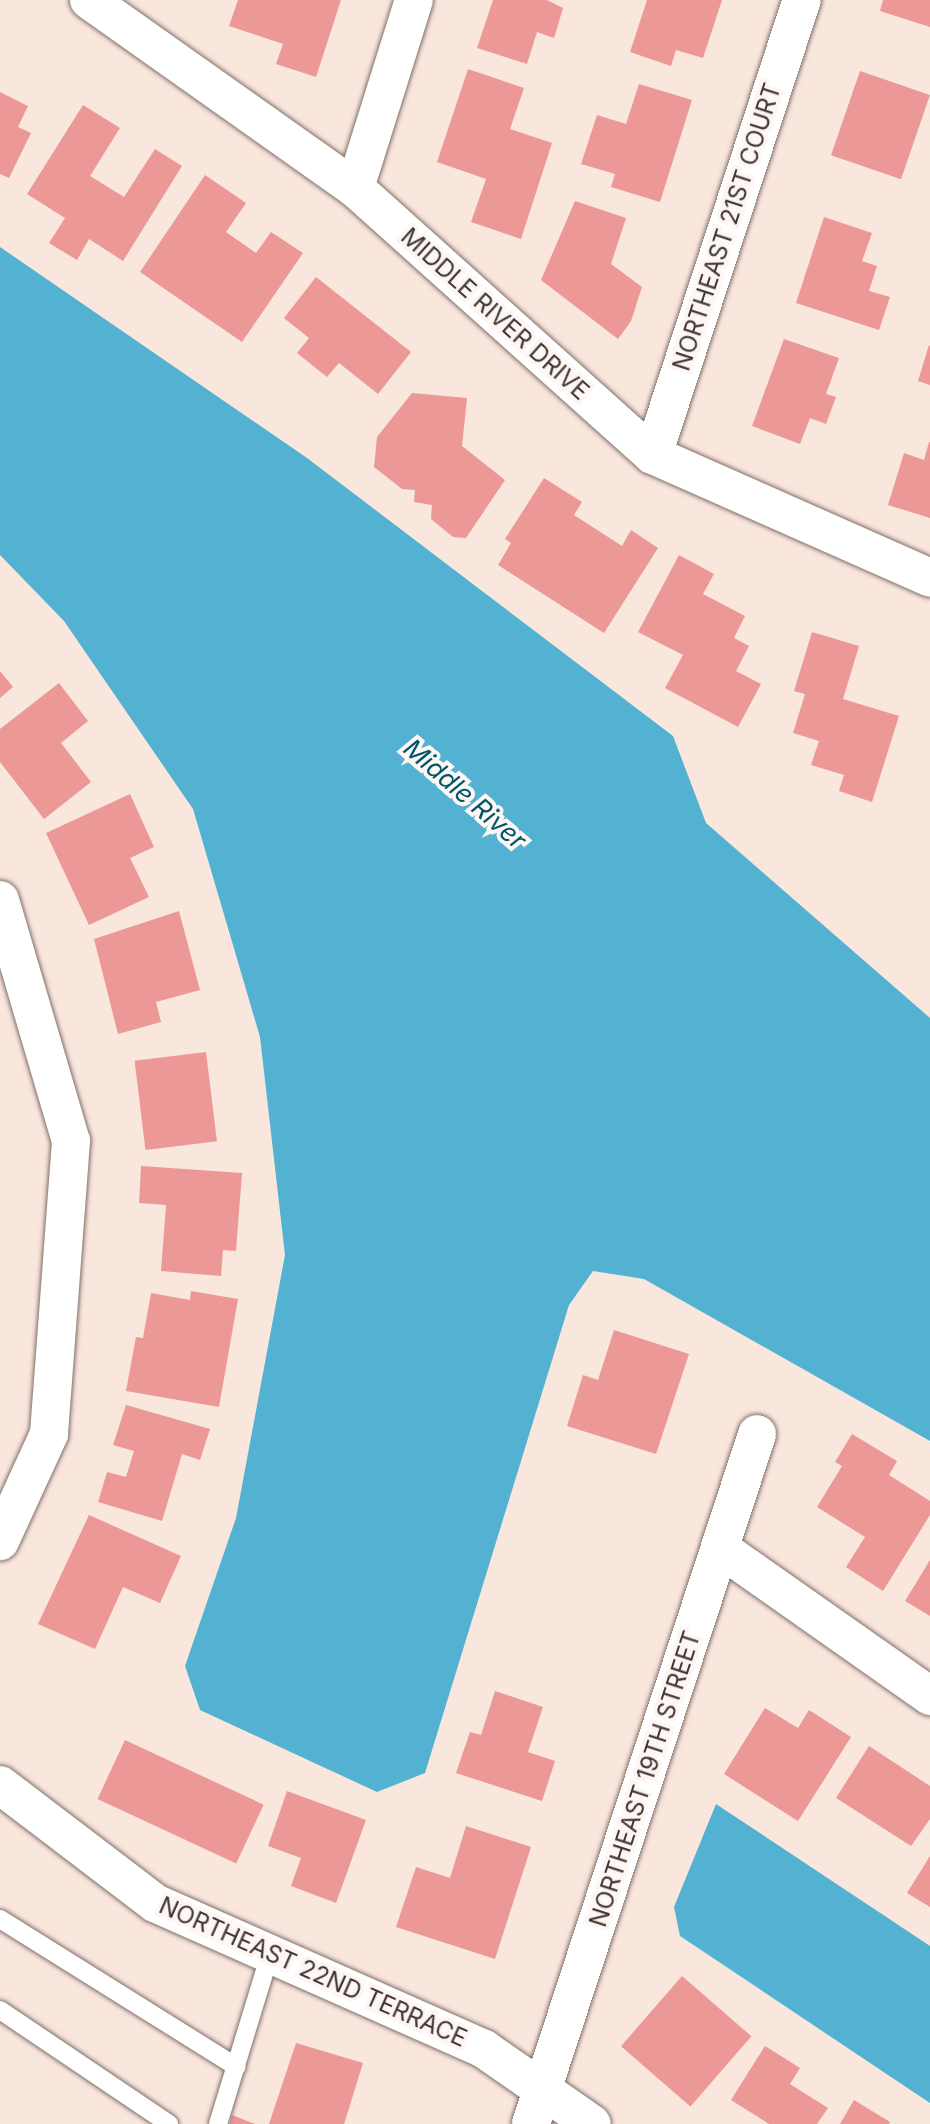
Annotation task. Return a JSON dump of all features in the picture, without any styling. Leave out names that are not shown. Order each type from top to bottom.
[{"type":"street","name":"MIDDLE RIVER DRIVE","points":[[89,0],[355,188],[653,455],[930,578]]},
{"type":"street","points":[[355,188],[414,0]]},
{"type":"street","name":"NORTHEAST 21ST COURT","points":[[653,455],[802,0]]},
{"type":"street","points":[[0,900],[71,1141],[49,1434],[0,1541]]},
{"type":"street","name":"NORTHEAST 19TH STREET","points":[[537,2107],[757,1434]]},
{"type":"street","points":[[721,1549],[930,1696]]},
{"type":"street","name":"NORTHEAST 22ND TERRACE","points":[[0,1785],[155,1903],[484,2049],[537,2107],[592,2124]]},
{"type":"lane","points":[[0,1919],[237,2067]]},
{"type":"lane","points":[[218,2124],[270,1954]]},
{"type":"lane","points":[[0,2010],[169,2124]]},
{"type":"water","name":"Middle River","points":[[0,247],[307,458],[673,736],[706,823],[930,1018],[930,1441],[644,1279],[593,1271],[569,1305],[425,1773],[377,1792],[200,1710],[185,1666],[236,1518],[285,1255],[260,1037],[193,809],[64,621],[0,555]]},
{"type":"water","points":[[716,1804],[930,1946],[930,2103],[680,1936],[674,1907]]},
{"type":"building","points":[[238,0],[341,0],[316,77],[276,64],[283,44],[229,26]]},
{"type":"building","points":[[493,0],[547,0],[563,8],[554,38],[537,32],[527,64],[477,48]]},
{"type":"building","points":[[647,0],[722,0],[703,58],[676,50],[671,66],[630,52]]},
{"type":"building","points":[[883,0],[930,0],[930,27],[880,11]]},
{"type":"building","points":[[468,69],[524,88],[510,129],[552,143],[521,239],[471,222],[486,179],[437,162]]},
{"type":"building","points":[[860,71],[930,95],[901,179],[831,155]]},
{"type":"building","points":[[639,84],[692,100],[660,202],[611,187],[615,174],[581,164],[597,115],[626,124]]},
{"type":"building","points":[[0,92],[28,106],[18,127],[31,133],[9,178],[0,174]]},
{"type":"building","points":[[83,105],[120,128],[90,176],[124,197],[155,149],[182,166],[123,261],[89,239],[77,260],[49,243],[65,218],[27,194]]},
{"type":"building","points":[[205,175],[246,203],[226,232],[256,253],[271,232],[303,253],[242,342],[140,272]]},
{"type":"building","points":[[575,201],[626,218],[611,264],[642,287],[631,321],[618,339],[541,280]]},
{"type":"building","points":[[824,217],[872,233],[862,261],[877,266],[869,291],[890,297],[879,330],[796,303]]},
{"type":"building","points":[[316,277],[411,352],[378,394],[339,363],[327,377],[297,353],[309,338],[284,318]]},
{"type":"building","points":[[784,339],[839,358],[826,394],[836,397],[826,424],[810,418],[800,444],[752,426]]},
{"type":"building","points":[[930,346],[930,385],[918,381]]},
{"type":"building","points":[[412,393],[467,398],[462,446],[505,480],[466,538],[453,537],[431,519],[432,505],[414,502],[415,490],[402,489],[374,467],[377,437]]},
{"type":"building","points":[[929,442],[930,518],[888,505],[904,453],[924,460]]},
{"type":"building","points":[[544,478],[582,502],[574,515],[622,546],[631,530],[658,548],[604,633],[498,565],[511,543],[505,539]]},
{"type":"building","points":[[679,555],[714,574],[703,594],[745,616],[734,638],[749,646],[736,671],[761,684],[738,727],[665,688],[683,655],[638,632]]},
{"type":"building","points":[[812,632],[859,646],[843,699],[899,716],[872,802],[839,791],[844,775],[811,765],[819,741],[793,733],[805,694],[794,691]]},
{"type":"building","points":[[0,671],[13,687],[0,698]]},
{"type":"building","points":[[59,683],[88,721],[61,743],[91,782],[44,819],[0,762],[0,729]]},
{"type":"building","points":[[130,794],[154,847],[130,858],[149,897],[89,925],[46,833]]},
{"type":"building","points":[[179,911],[200,990],[156,1002],[161,1022],[118,1034],[94,939]]},
{"type":"building","points":[[206,1052],[217,1141],[146,1150],[135,1061]]},
{"type":"building","points":[[141,1166],[242,1173],[236,1251],[223,1250],[221,1276],[161,1271],[166,1205],[139,1203]]},
{"type":"building","points":[[191,1291],[238,1299],[219,1407],[126,1391],[136,1337],[143,1338],[151,1293],[190,1300]]},
{"type":"building","points":[[614,1330],[689,1354],[656,1454],[567,1426],[583,1375],[598,1380]]},
{"type":"building","points":[[126,1405],[210,1429],[200,1460],[182,1454],[162,1521],[98,1502],[107,1472],[126,1477],[134,1451],[113,1445]]},
{"type":"building","points":[[852,1434],[897,1461],[889,1475],[930,1501],[930,1515],[883,1591],[846,1567],[865,1537],[817,1507],[842,1466],[835,1462]]},
{"type":"building","points":[[89,1515],[181,1556],[160,1603],[123,1587],[95,1649],[38,1624]]},
{"type":"building","points":[[930,1560],[930,1616],[905,1601]]},
{"type":"building","points":[[495,1691],[543,1707],[528,1752],[555,1761],[542,1801],[456,1773],[470,1732],[481,1735]]},
{"type":"building","points":[[765,1708],[798,1728],[809,1710],[851,1737],[798,1821],[724,1774]]},
{"type":"building","points":[[125,1740],[264,1805],[236,1864],[98,1799]]},
{"type":"building","points":[[869,1746],[930,1786],[930,1819],[911,1846],[836,1798]]},
{"type":"building","points":[[287,1791],[366,1820],[336,1903],[291,1886],[301,1858],[268,1846]]},
{"type":"building","points":[[466,1826],[531,1847],[495,1959],[396,1927],[416,1867],[450,1878]]},
{"type":"building","points":[[930,1856],[930,1907],[907,1893]]},
{"type":"building","points":[[682,1976],[751,2036],[690,2107],[621,2046]]},
{"type":"building","points":[[296,2043],[363,2063],[344,2124],[269,2124]]},
{"type":"building","points":[[765,2046],[800,2068],[790,2084],[828,2108],[817,2124],[769,2124],[731,2100]]},
{"type":"building","points":[[854,2100],[890,2122],[889,2124],[840,2124]]},
{"type":"building","points":[[232,2115],[255,2124],[230,2124]]}]
